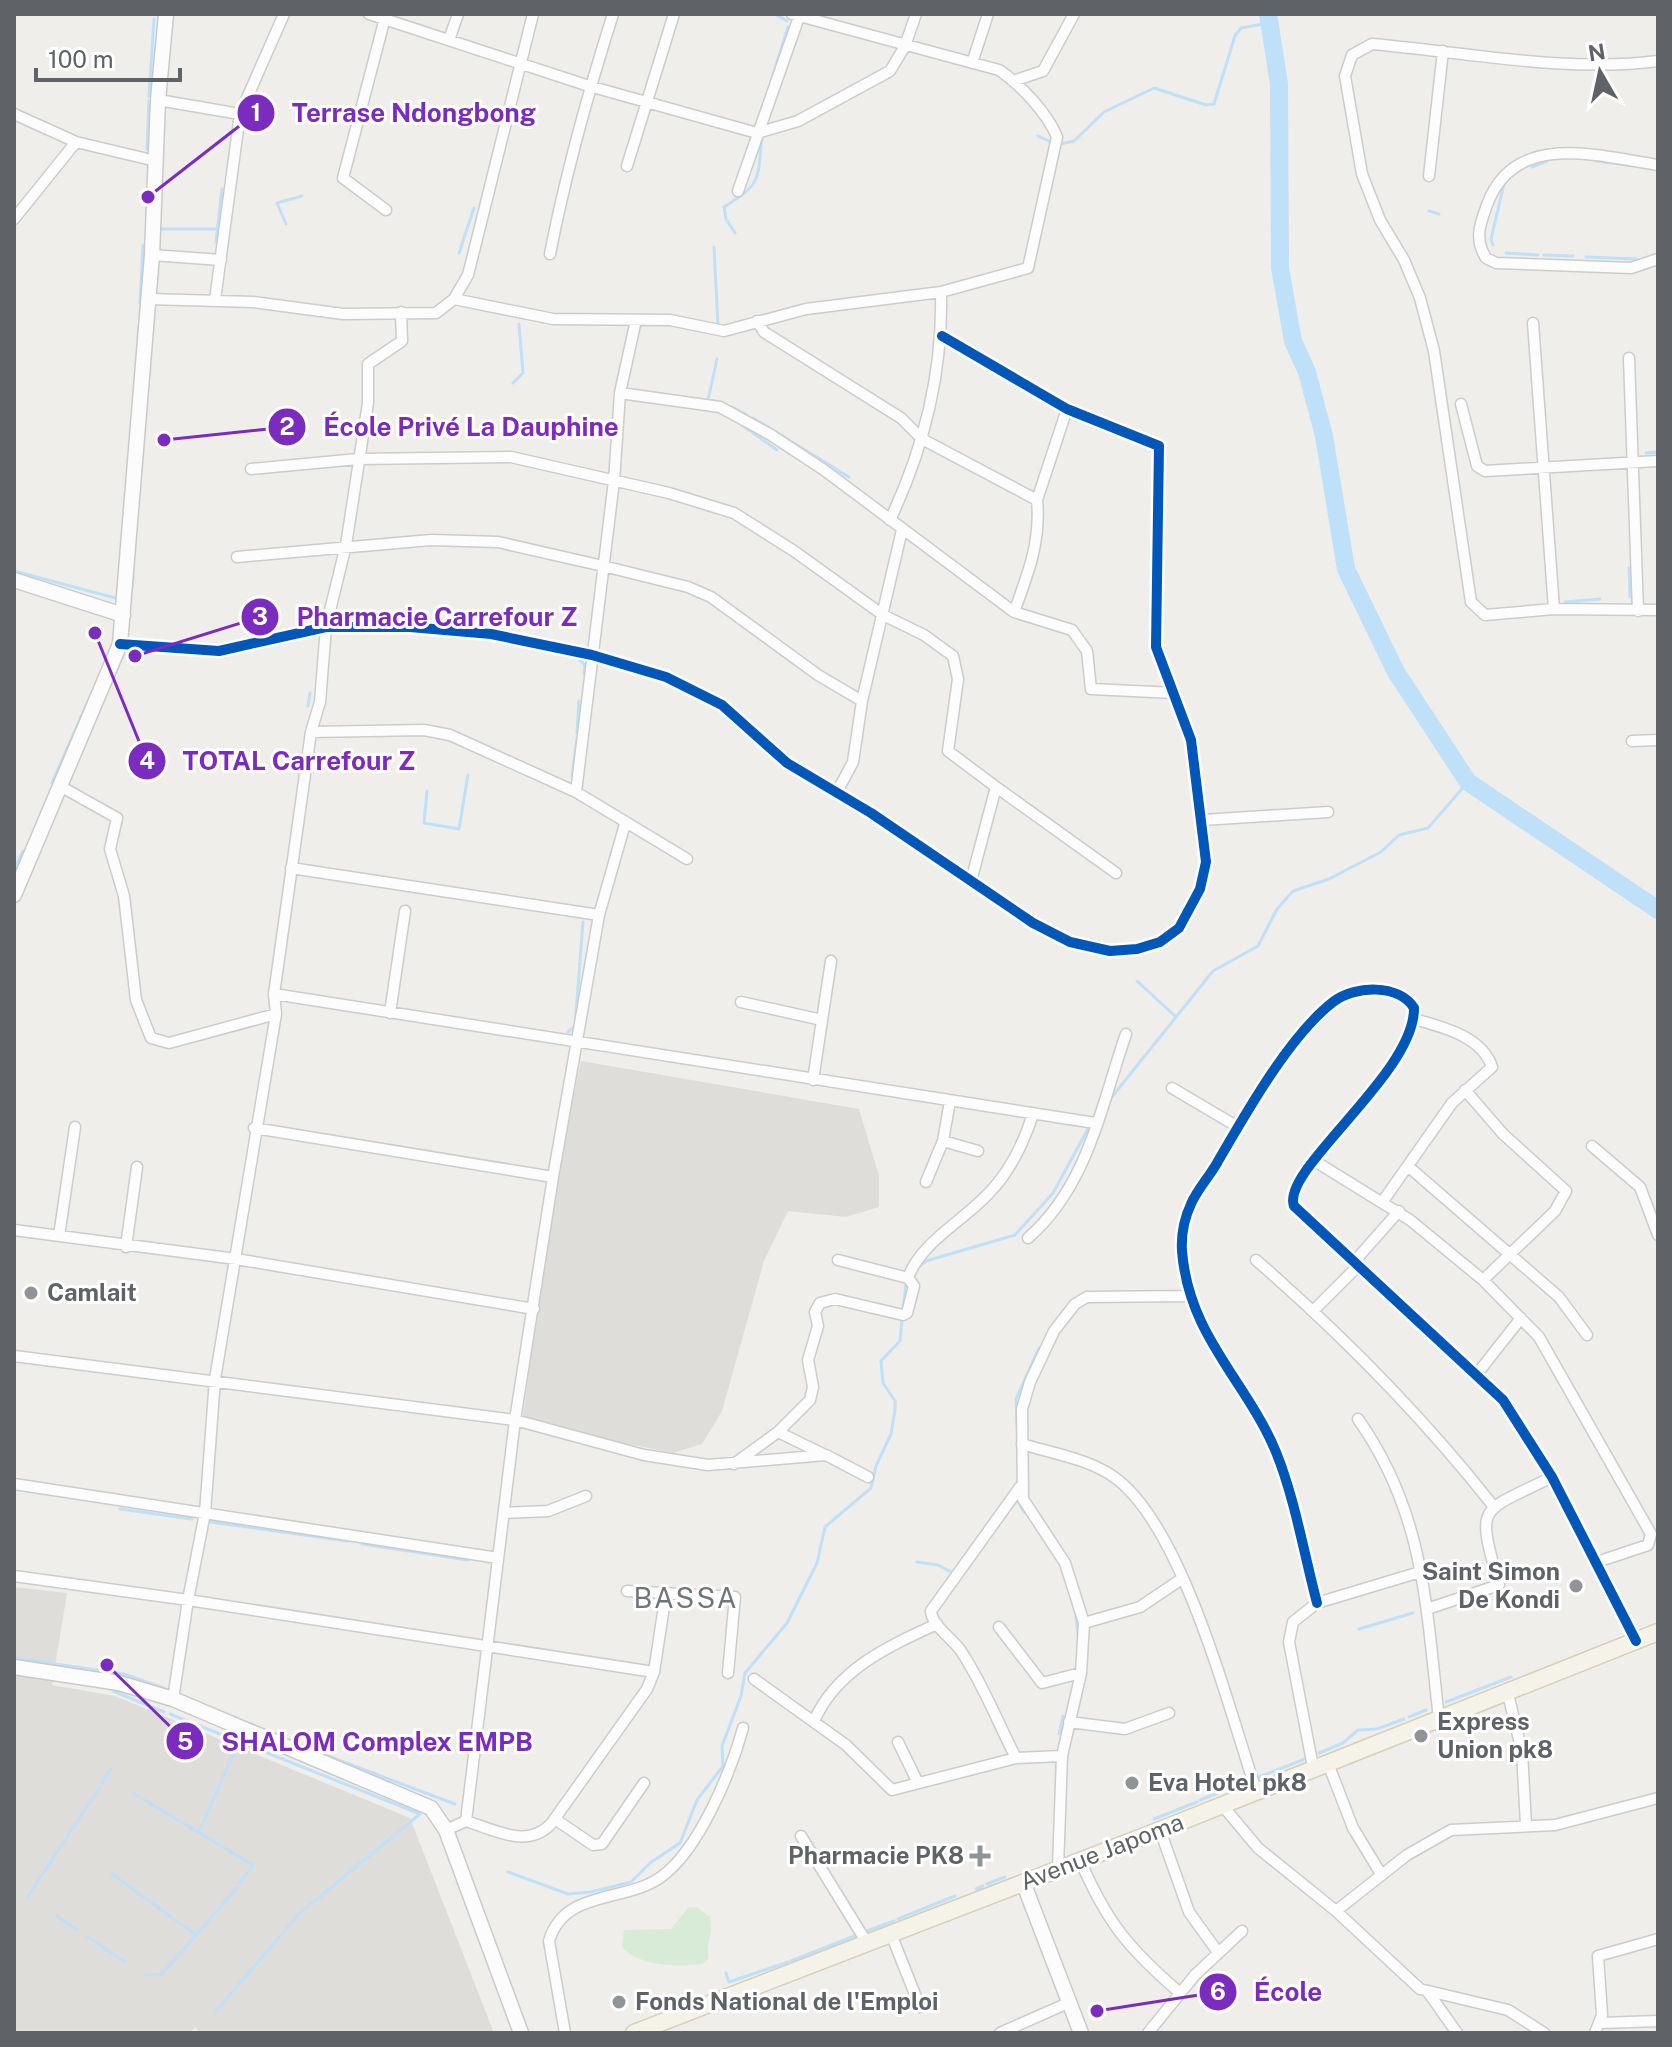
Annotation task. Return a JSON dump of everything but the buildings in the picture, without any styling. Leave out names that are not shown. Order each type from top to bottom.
[{"type":"main road","points":[[14,895],[120,644],[149,299],[163,15]]},
{"type":"main road","points":[[14,580],[123,615]]},
{"type":"main road","name":"Avenue Japoma","points":[[634,2033],[1160,1830],[1320,1764],[1508,1694],[1658,1632]]},
{"type":"main road","points":[[14,1667],[119,1683],[173,1699],[214,1720],[422,1802],[440,1816],[521,2033]]},
{"type":"main road","points":[[1023,1882],[1081,2033]]},
{"type":"street","points":[[215,300],[240,114],[284,14]]},
{"type":"street","points":[[369,14],[386,16],[589,86],[757,133],[798,121],[873,81],[896,64],[916,14]]},
{"type":"street","points":[[449,40],[458,14]]},
{"type":"street","points":[[149,299],[270,303],[343,314],[440,313],[454,299],[468,275],[519,60],[533,14]]},
{"type":"street","points":[[550,254],[566,174],[589,86],[613,14]]},
{"type":"street","points":[[627,166],[674,14]]},
{"type":"street","points":[[972,63],[988,14]]},
{"type":"street","points":[[1013,81],[1043,71],[1074,14]]},
{"type":"street","points":[[454,299],[553,319],[670,320],[720,331],[831,305],[941,292],[1028,268],[1057,137],[1053,127],[1013,81],[999,70],[797,15],[738,191]]},
{"type":"street","points":[[386,16],[343,178],[386,210]]},
{"type":"street","points":[[1658,61],[1620,65],[1372,44],[1352,55],[1345,76],[1357,153],[1380,220],[1404,260],[1420,298],[1434,351],[1471,602],[1485,615],[1554,609],[1658,610]]},
{"type":"street","points":[[1429,176],[1443,51]]},
{"type":"street","points":[[158,100],[240,114]]},
{"type":"street","points":[[14,114],[76,142],[156,161]]},
{"type":"street","points":[[14,219],[76,142]]},
{"type":"street","points":[[1658,165],[1563,152],[1520,163],[1502,176],[1493,188],[1478,236],[1486,258],[1496,263],[1631,268],[1658,259]]},
{"type":"street","points":[[152,255],[221,260]]},
{"type":"street","points":[[890,520],[922,439],[942,336],[941,292]]},
{"type":"street","points":[[173,1699],[205,1513],[215,1379],[254,1128],[276,1014],[274,994],[311,732],[320,702],[326,627],[346,545],[368,403],[368,364],[402,341],[401,312]]},
{"type":"street","points":[[576,792],[614,481],[620,393],[636,320]]},
{"type":"street","points":[[757,321],[764,332],[901,418],[922,439],[1037,500]]},
{"type":"street","points":[[1533,323],[1554,609]]},
{"type":"street","points":[[120,644],[219,651],[326,627],[410,627],[491,634],[592,655],[666,677],[712,698],[787,763],[837,792],[1033,923],[1070,942],[1110,951],[1137,949],[1160,942],[1179,928],[1192,909],[1206,862],[1191,740],[1156,647],[1159,446],[1067,409],[942,336]]},
{"type":"street","points":[[1629,358],[1638,611]]},
{"type":"street","points":[[620,393],[708,405],[730,412],[824,470],[1014,612],[1072,630],[1081,637],[1089,663],[1091,689],[1175,693]]},
{"type":"street","points":[[1461,404],[1480,470],[1658,461]]},
{"type":"street","points":[[1014,612],[1033,560],[1039,524],[1037,500],[1067,409]]},
{"type":"street","points":[[251,469],[358,459],[511,457],[669,493],[734,513],[794,551],[883,615],[924,635],[957,662],[958,679],[948,751],[1116,873]]},
{"type":"street","points":[[837,792],[853,762],[862,701],[902,530]]},
{"type":"street","points":[[237,557],[346,545],[431,540],[489,541],[603,566],[688,587],[711,597],[787,654],[862,701]]},
{"type":"street","points":[[311,732],[435,731],[576,792],[687,859]]},
{"type":"street","points":[[1632,741],[1658,740]]},
{"type":"street","points":[[60,786],[117,818],[110,850],[125,904],[131,977],[151,1038],[169,1043],[276,1014]]},
{"type":"street","points":[[971,881],[996,787]]},
{"type":"street","points":[[1203,820],[1328,812]]},
{"type":"street","points":[[466,1821],[515,1420],[553,1177],[599,915],[625,824]]},
{"type":"street","points":[[291,868],[599,915]]},
{"type":"street","points":[[390,1013],[405,911]]},
{"type":"street","points":[[813,1080],[831,961]]},
{"type":"street","points":[[1317,1603],[1277,1455],[1224,1368],[1189,1296],[1182,1252],[1184,1224],[1192,1201],[1263,1086],[1336,999],[1376,990],[1395,991],[1408,999],[1414,1008],[1414,1019],[1398,1058],[1313,1160],[1292,1191],[1294,1206],[1477,1374],[1513,1413],[1552,1477],[1636,1641]]},
{"type":"street","points":[[274,994],[576,1044],[1095,1123]]},
{"type":"street","points":[[741,1002],[822,1020]]},
{"type":"street","points":[[1383,1201],[1410,1168],[1445,1112],[1465,1090],[1491,1069],[1491,1062],[1459,1033],[1414,1019]]},
{"type":"street","points":[[1028,1238],[1055,1213],[1073,1184],[1087,1154],[1126,1034]]},
{"type":"street","points":[[1172,1088],[1238,1127]]},
{"type":"street","points":[[1465,1090],[1503,1134],[1566,1191],[1555,1211],[1483,1280]]},
{"type":"street","points":[[926,1182],[943,1141],[950,1101]]},
{"type":"street","points":[[908,1278],[920,1256],[997,1184],[1024,1140],[1033,1114]]},
{"type":"street","points":[[59,1236],[75,1127]]},
{"type":"street","points":[[254,1128],[553,1177]]},
{"type":"street","points":[[943,1141],[978,1151]]},
{"type":"street","points":[[1592,1146],[1640,1187],[1658,1235]]},
{"type":"street","points":[[1313,1160],[1399,1211],[1483,1280],[1549,1351],[1651,1534],[1648,1545],[1597,1562]]},
{"type":"street","points":[[126,1247],[137,1167]]},
{"type":"street","points":[[1410,1168],[1567,1306],[1587,1335]]},
{"type":"street","points":[[1314,1310],[1399,1211]]},
{"type":"street","points":[[14,1230],[236,1259],[534,1309]]},
{"type":"street","points":[[733,1465],[778,1432],[813,1393],[807,1365],[820,1303],[835,1299],[905,1314],[914,1285],[908,1278],[838,1260]]},
{"type":"street","points":[[1256,1260],[1314,1310],[1469,1476],[1494,1507]]},
{"type":"street","points":[[1058,1868],[1062,1756],[1081,1673],[1084,1623],[1065,1563],[1027,1509],[1020,1487],[1022,1409],[1030,1382],[1054,1331],[1075,1304],[1101,1295],[1189,1296]]},
{"type":"street","points":[[1477,1374],[1521,1318]]},
{"type":"street","points":[[14,1356],[215,1379],[515,1420],[644,1455],[733,1465],[816,1455],[837,1458]]},
{"type":"street","points":[[1358,1419],[1383,1453],[1400,1489],[1427,1609],[1439,1719]]},
{"type":"street","points":[[778,1432],[837,1458],[868,1477]]},
{"type":"street","points":[[1022,1444],[1112,1475],[1132,1491],[1154,1519],[1183,1578],[1256,1790]]},
{"type":"street","points":[[1427,1609],[1499,1585],[1484,1530],[1486,1515],[1494,1507],[1552,1477]]},
{"type":"street","points":[[14,1484],[498,1558]]},
{"type":"street","points":[[1016,1758],[972,1669],[932,1617],[932,1606],[947,1591],[956,1572],[1020,1487]]},
{"type":"street","points":[[504,1513],[548,1511],[586,1496]]},
{"type":"street","points":[[1381,1874],[1320,1764],[1289,1631],[1303,1610],[1317,1603],[1420,1572]]},
{"type":"street","points":[[14,1576],[654,1672]]},
{"type":"street","points":[[1084,1623],[1130,1612],[1183,1578]]},
{"type":"street","points":[[627,1591],[735,1597],[728,1673]]},
{"type":"street","points":[[446,1830],[466,1821],[524,1839],[543,1833],[639,1702],[654,1672],[666,1593]]},
{"type":"street","points":[[814,1721],[825,1702],[870,1656],[937,1624]]},
{"type":"street","points":[[999,1627],[1039,1681],[1046,1683],[1081,1673]]},
{"type":"street","points":[[754,1679],[865,1762],[890,1789],[1016,1758],[1062,1756]]},
{"type":"street","points":[[1508,1694],[1522,1752],[1526,1825]]},
{"type":"street","points":[[1069,1722],[1125,1729],[1169,1713]]},
{"type":"street","points":[[565,2033],[549,1941],[551,1932],[577,1905],[645,1887],[676,1864],[707,1821],[734,1760],[743,1728]]},
{"type":"street","points":[[898,1742],[918,1783]]},
{"type":"street","points":[[555,1819],[593,1845],[602,1844],[644,1783]]},
{"type":"street","points":[[1336,1911],[1381,1874],[1451,1830],[1555,1825],[1658,1798]]},
{"type":"street","points":[[1222,1805],[1258,1848],[1336,1911],[1412,1983],[1428,1992],[1508,2010],[1544,2033]]},
{"type":"street","points":[[1160,1830],[1189,1912],[1217,1951]]},
{"type":"street","points":[[801,1836],[867,1943]]},
{"type":"street","points":[[1080,1860],[1110,1922],[1135,1952],[1180,1993]]},
{"type":"street","points":[[1148,2033],[1217,1951],[1242,1931]]},
{"type":"street","points":[[891,1934],[920,2007]]},
{"type":"street","points":[[1658,1939],[1598,1956],[1598,2028],[1658,2021]]},
{"type":"street","points":[[1428,1992],[1457,2033]]},
{"type":"street","points":[[1001,2033],[1068,2003]]},
{"type":"shaded area","points":[[581,1061],[859,1109],[879,1176],[879,1207],[846,1217],[788,1211],[764,1261],[722,1411],[702,1444],[673,1453],[522,1422],[555,1185]]},
{"type":"shaded area","points":[[14,1587],[67,1593],[52,1685],[115,1696],[410,1818],[494,2033],[199,2033],[196,2027],[189,2033],[14,2033]]},
{"type":"green space","points":[[689,1907],[698,1908],[710,1917],[709,1958],[702,1964],[648,1962],[622,1947],[624,1930],[671,1929]]},
{"type":"waterway","points":[[775,14],[787,21]]},
{"type":"waterway","points":[[1268,14],[1279,84],[1280,268],[1293,341],[1307,372],[1324,436],[1346,569],[1396,672],[1468,782],[1658,910]]},
{"type":"waterway","points":[[149,96],[154,19]]},
{"type":"waterway","points":[[1060,144],[1074,141],[1104,112],[1154,88],[1206,105],[1214,104],[1235,36],[1241,28],[1269,23]]},
{"type":"waterway","points":[[773,75],[788,27]]},
{"type":"waterway","points":[[147,149],[149,101]]},
{"type":"waterway","points":[[1038,136],[1053,143]]},
{"type":"waterway","points":[[735,233],[726,219],[724,207],[746,192],[756,179],[762,137]]},
{"type":"waterway","points":[[1532,167],[1547,161]]},
{"type":"waterway","points":[[1597,161],[1634,166]]},
{"type":"waterway","points":[[1493,245],[1491,239],[1504,184]]},
{"type":"waterway","points":[[216,242],[222,189]]},
{"type":"waterway","points":[[286,224],[277,203],[302,196]]},
{"type":"waterway","points":[[459,253],[474,208]]},
{"type":"waterway","points":[[1429,211],[1439,214]]},
{"type":"waterway","points":[[159,229],[217,229]]},
{"type":"waterway","points":[[140,303],[143,245]]},
{"type":"waterway","points":[[714,247],[718,326]]},
{"type":"waterway","points":[[1506,253],[1538,255]]},
{"type":"waterway","points":[[1544,255],[1573,256]]},
{"type":"waterway","points":[[1586,257],[1636,259]]},
{"type":"waterway","points":[[513,383],[523,373],[519,324]]},
{"type":"waterway","points":[[138,339],[139,326]]},
{"type":"waterway","points":[[714,401],[708,400],[717,359]]},
{"type":"waterway","points":[[732,407],[747,415]]},
{"type":"waterway","points":[[753,418],[849,477]]},
{"type":"waterway","points":[[735,420],[777,450]]},
{"type":"waterway","points":[[1646,453],[1658,452]]},
{"type":"waterway","points":[[1629,568],[1630,597]]},
{"type":"waterway","points":[[14,571],[119,599]]},
{"type":"waterway","points":[[132,590],[133,574]]},
{"type":"waterway","points":[[1565,602],[1600,599]]},
{"type":"waterway","points":[[111,683],[122,657]]},
{"type":"waterway","points":[[579,659],[585,665],[584,674]]},
{"type":"waterway","points":[[308,706],[310,693]]},
{"type":"waterway","points":[[52,783],[88,701]]},
{"type":"waterway","points":[[577,733],[579,701]]},
{"type":"waterway","points":[[572,776],[577,739]]},
{"type":"waterway","points":[[427,791],[424,823],[459,829],[468,775]]},
{"type":"waterway","points":[[1111,1098],[1213,971],[1258,946],[1277,909],[1293,891],[1329,879],[1381,852],[1399,835],[1428,828],[1468,782]]},
{"type":"waterway","points":[[14,870],[23,851]]},
{"type":"waterway","points":[[568,1032],[575,1026],[583,922]]},
{"type":"waterway","points":[[1137,981],[1175,1016]]},
{"type":"waterway","points":[[917,1268],[926,1261],[1015,1235],[1053,1193],[1089,1127]]},
{"type":"waterway","points":[[903,1311],[906,1283]]},
{"type":"waterway","points":[[508,1872],[568,1894],[591,1892],[631,1882],[650,1863],[680,1843],[697,1800],[723,1766],[722,1746],[741,1696],[745,1673],[787,1623],[817,1563],[825,1527],[871,1488],[876,1466],[891,1434],[895,1410],[895,1401],[883,1383],[881,1361],[900,1341],[902,1319]]},
{"type":"waterway","points":[[1018,1442],[1016,1399],[1039,1348]]},
{"type":"waterway","points":[[1016,1498],[1024,1512]]},
{"type":"waterway","points":[[120,1509],[192,1519]]},
{"type":"waterway","points":[[211,1522],[347,1541]]},
{"type":"waterway","points":[[362,1544],[468,1560]]},
{"type":"waterway","points":[[917,1562],[938,1565],[955,1574]]},
{"type":"waterway","points":[[1359,1629],[1413,1613]]},
{"type":"waterway","points":[[1076,1615],[1078,1635]]},
{"type":"waterway","points":[[14,1658],[124,1674],[166,1689]]},
{"type":"waterway","points":[[1446,1702],[1511,1677]]},
{"type":"waterway","points":[[113,1691],[164,1712]]},
{"type":"waterway","points":[[1409,1717],[1426,1710]]},
{"type":"waterway","points":[[170,1714],[420,1814],[300,1913],[216,2011]]},
{"type":"waterway","points":[[1059,1734],[1063,1716]]},
{"type":"waterway","points":[[1360,1730],[1377,1729],[1404,1719]]},
{"type":"waterway","points":[[251,1724],[303,1746]]},
{"type":"waterway","points":[[1319,1753],[1343,1743],[1358,1730]]},
{"type":"waterway","points":[[199,1832],[239,1741]]},
{"type":"waterway","points":[[320,1753],[455,1804]]},
{"type":"waterway","points":[[1256,1778],[1305,1759]]},
{"type":"waterway","points":[[102,1783],[111,1769]]},
{"type":"waterway","points":[[1200,1800],[1248,1781]]},
{"type":"waterway","points":[[66,1838],[100,1787]]},
{"type":"waterway","points":[[133,1793],[253,1865],[240,1883]]},
{"type":"waterway","points":[[1154,1819],[1197,1802]]},
{"type":"waterway","points":[[27,1898],[64,1841]]},
{"type":"waterway","points":[[112,1874],[196,1935]]},
{"type":"waterway","points":[[987,1884],[1005,1877]]},
{"type":"waterway","points":[[976,1889],[983,1886]]},
{"type":"waterway","points":[[161,1975],[237,1888]]},
{"type":"waterway","points":[[898,1919],[955,1896]]},
{"type":"waterway","points":[[57,1916],[76,1929]]},
{"type":"waterway","points":[[864,1932],[894,1921]]},
{"type":"waterway","points":[[791,1961],[857,1935]]},
{"type":"waterway","points":[[87,1936],[125,1962]]},
{"type":"waterway","points":[[726,1973],[729,1982],[788,1962]]},
{"type":"waterway","points":[[145,1975],[161,1974]]},
{"type":"cycle path","points":[[120,644],[219,651],[326,627],[410,627],[491,634],[592,655],[666,677],[722,705],[787,763],[871,813],[1033,923],[1070,942],[1110,951],[1137,949],[1160,942],[1179,928],[1200,889],[1206,862],[1191,740],[1156,647],[1159,446],[1067,409],[942,336]]},
{"type":"cycle path","points":[[1317,1603],[1294,1508],[1276,1452],[1195,1309],[1182,1251],[1183,1233],[1186,1215],[1196,1194],[1269,1077],[1300,1035],[1342,996],[1364,990],[1388,991],[1407,1000],[1414,1008],[1409,1034],[1394,1062],[1373,1090],[1307,1169],[1295,1190],[1294,1206],[1503,1400],[1552,1477],[1636,1641]]},
{"type":"place","name":"Terrase Ndongbong","points":[[148,197]]},
{"type":"place","name":"École Privé La Dauphine","points":[[164,440]]},
{"type":"place","name":"TOTAL Carrefour Z","points":[[95,633]]},
{"type":"place","name":"Pharmacie Carrefour Z","points":[[135,656]]},
{"type":"place","name":"Camlait","points":[[31,1293]]},
{"type":"place","name":"Saint Simon De Kondi","points":[[1576,1586]]},
{"type":"place","name":"SHALOM Complex EMPB","points":[[107,1665]]},
{"type":"place","name":"Express Union pk8","points":[[1421,1736]]},
{"type":"place","name":"Eva Hotel pk8","points":[[1132,1783]]},
{"type":"place","name":"Pharmacie PK8","points":[[980,1856]]},
{"type":"place","name":"Fonds National de l'Emploi","points":[[619,2002]]},
{"type":"place","name":"École","points":[[1097,2011]]},
{"type":"district","name":"BASSA","points":[[686,1598]]}]
